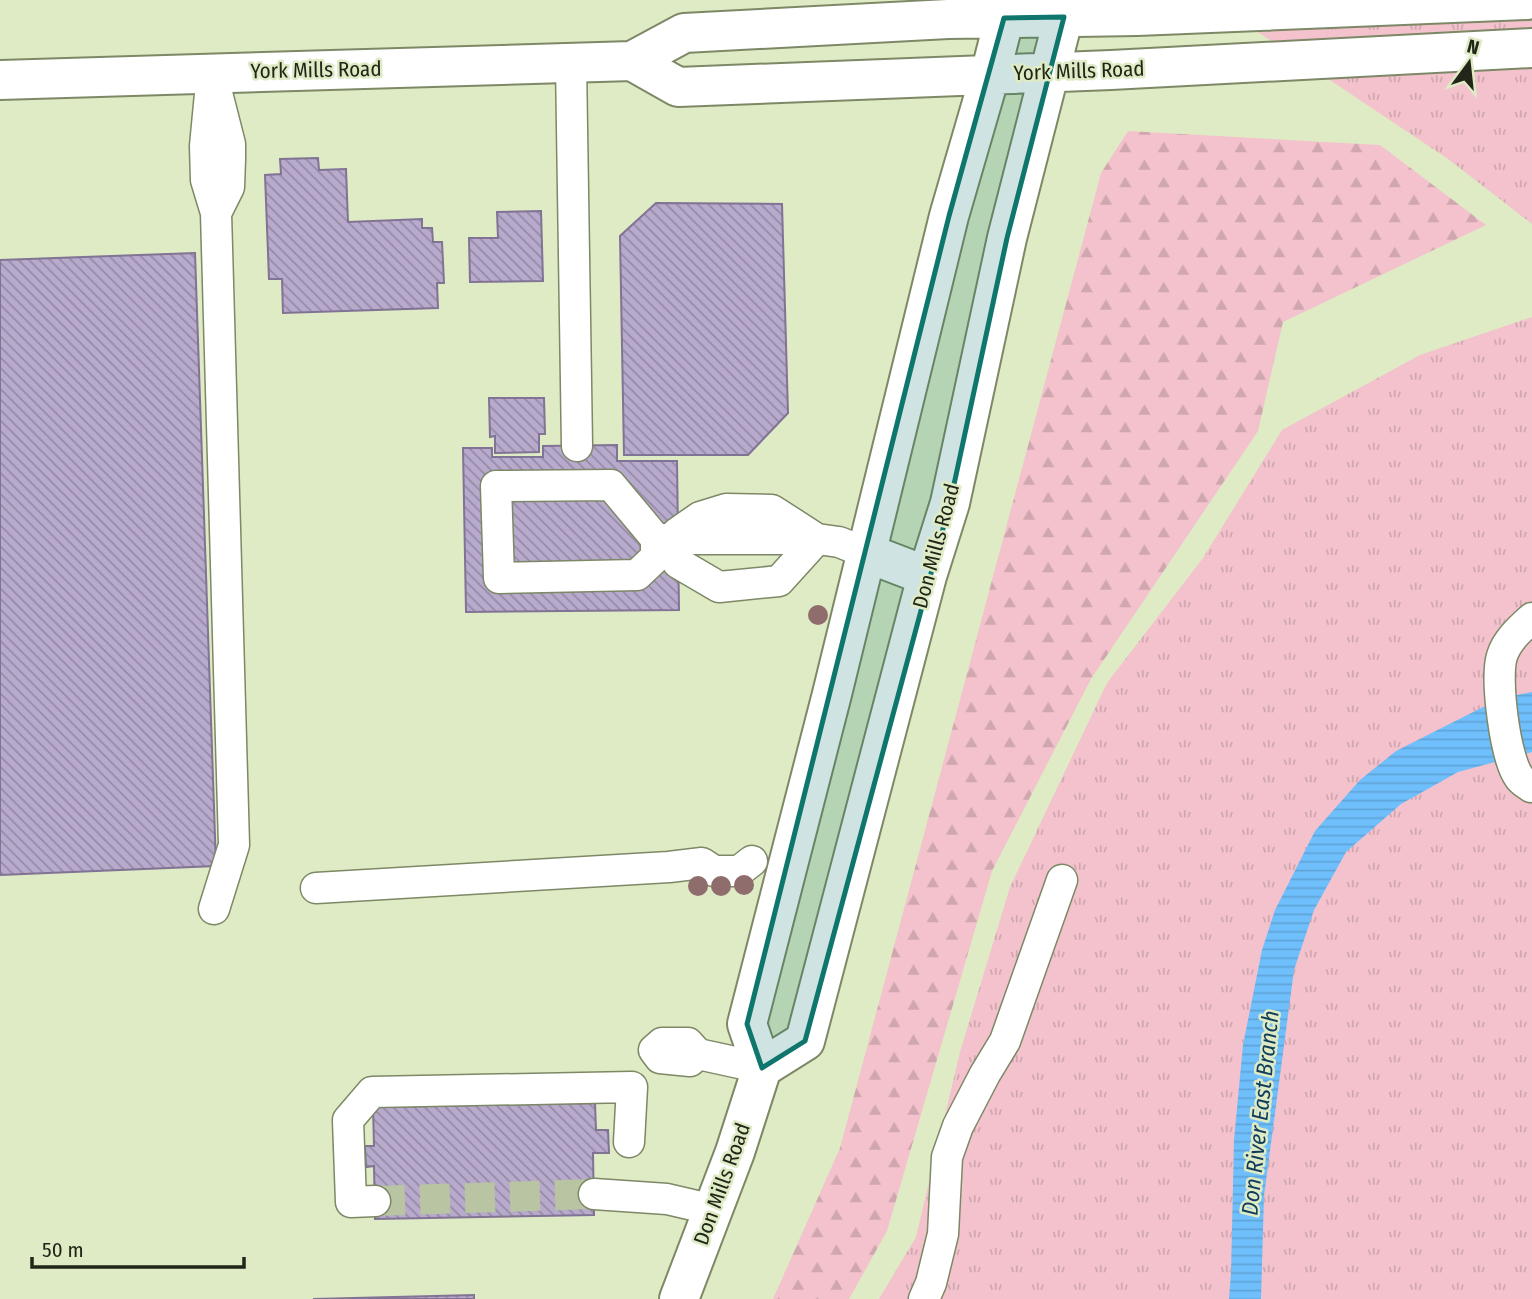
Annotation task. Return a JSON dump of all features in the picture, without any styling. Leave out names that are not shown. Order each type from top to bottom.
[{"type":"main road","name":"York Mills Road","points":[[0,80],[632,61],[684,33],[948,19],[1007,9],[1066,9],[1137,16],[1527,0]]},
{"type":"main road","points":[[762,1068],[747,1024],[770,863],[867,553],[949,216],[1007,9]]},
{"type":"main road","name":"Don Mills Road","points":[[679,1299],[735,1152],[762,1068],[805,1041],[927,576],[950,503],[1007,238],[1066,9]]},
{"type":"main road","name":"York Mills Road","points":[[632,61],[678,87],[990,75],[1532,48]]},
{"type":"main road","points":[[867,553],[927,576]]},
{"type":"main road","points":[[770,863],[846,881]]},
{"type":"lane","points":[[571,63],[577,446]]},
{"type":"lane","points":[[212,73],[205,146],[206,180],[216,214],[234,845],[214,909]]},
{"type":"lane","points":[[667,536],[656,558],[637,575],[499,578],[496,486],[611,485],[667,536],[817,539],[839,542],[867,553]]},
{"type":"lane","points":[[678,564],[719,587],[779,581],[817,539]]},
{"type":"lane","points":[[1531,787],[1519,778],[1510,757],[1499,672],[1509,643],[1532,618]]},
{"type":"lane","points":[[316,888],[659,868],[702,863],[712,852],[740,852],[770,863]]},
{"type":"lane","points":[[924,1299],[943,1234],[947,1157],[964,1115],[1005,1041],[1062,880]]},
{"type":"lane","points":[[698,1054],[762,1068]]},
{"type":"lane","points":[[375,1201],[351,1202],[348,1120],[372,1092],[632,1087],[629,1142]]},
{"type":"lane","points":[[594,1195],[667,1199],[714,1210]]},
{"type":"highlighted area","points":[[1064,17],[1007,238],[950,503],[805,1041],[762,1068],[747,1024],[949,216],[1004,18]]},
{"type":"green space","points":[[1210,0],[1532,0],[1532,224],[1448,159]]},
{"type":"green space","points":[[1128,131],[1380,145],[1486,225],[1283,322],[1258,431],[1091,679],[992,871],[887,1231],[849,1299],[773,1299],[840,1148],[1101,173]]},
{"type":"green space","points":[[1532,317],[1532,1299],[879,1299],[916,1237],[960,1052],[1010,887],[1107,683],[1203,558],[1282,430],[1420,355]]},
{"type":"water","name":"Don River East Branch","points":[[1532,692],[1532,752],[1458,772],[1401,804],[1346,852],[1314,910],[1294,970],[1264,1196],[1261,1299],[1229,1299],[1234,1140],[1243,1045],[1262,950],[1275,910],[1315,831],[1360,780],[1396,751],[1501,698]]},
{"type":"building","points":[[318,158],[319,170],[346,169],[348,222],[422,219],[422,228],[432,228],[433,242],[442,242],[444,283],[437,283],[438,308],[283,313],[282,279],[269,279],[265,175],[281,174],[280,159]]},
{"type":"building","points":[[656,203],[782,204],[788,413],[748,455],[624,455],[620,236]]},
{"type":"building","points":[[541,211],[543,281],[470,282],[469,238],[498,238],[497,212]]},
{"type":"building","points":[[195,253],[216,866],[0,875],[0,260]]},
{"type":"building","points":[[489,398],[544,398],[545,434],[539,434],[539,452],[495,453],[495,436],[490,437]]},
{"type":"building","points":[[617,445],[617,461],[677,461],[679,610],[466,612],[463,448],[492,448],[492,457],[543,457],[543,446]]},
{"type":"building","points":[[595,1103],[596,1130],[608,1130],[609,1153],[593,1153],[594,1215],[375,1219],[374,1166],[366,1167],[365,1146],[374,1146],[373,1107]]},
{"type":"building","points":[[474,1295],[474,1299],[313,1299]]},
{"type":"tunnel","points":[[375,1201],[594,1194]]}]
